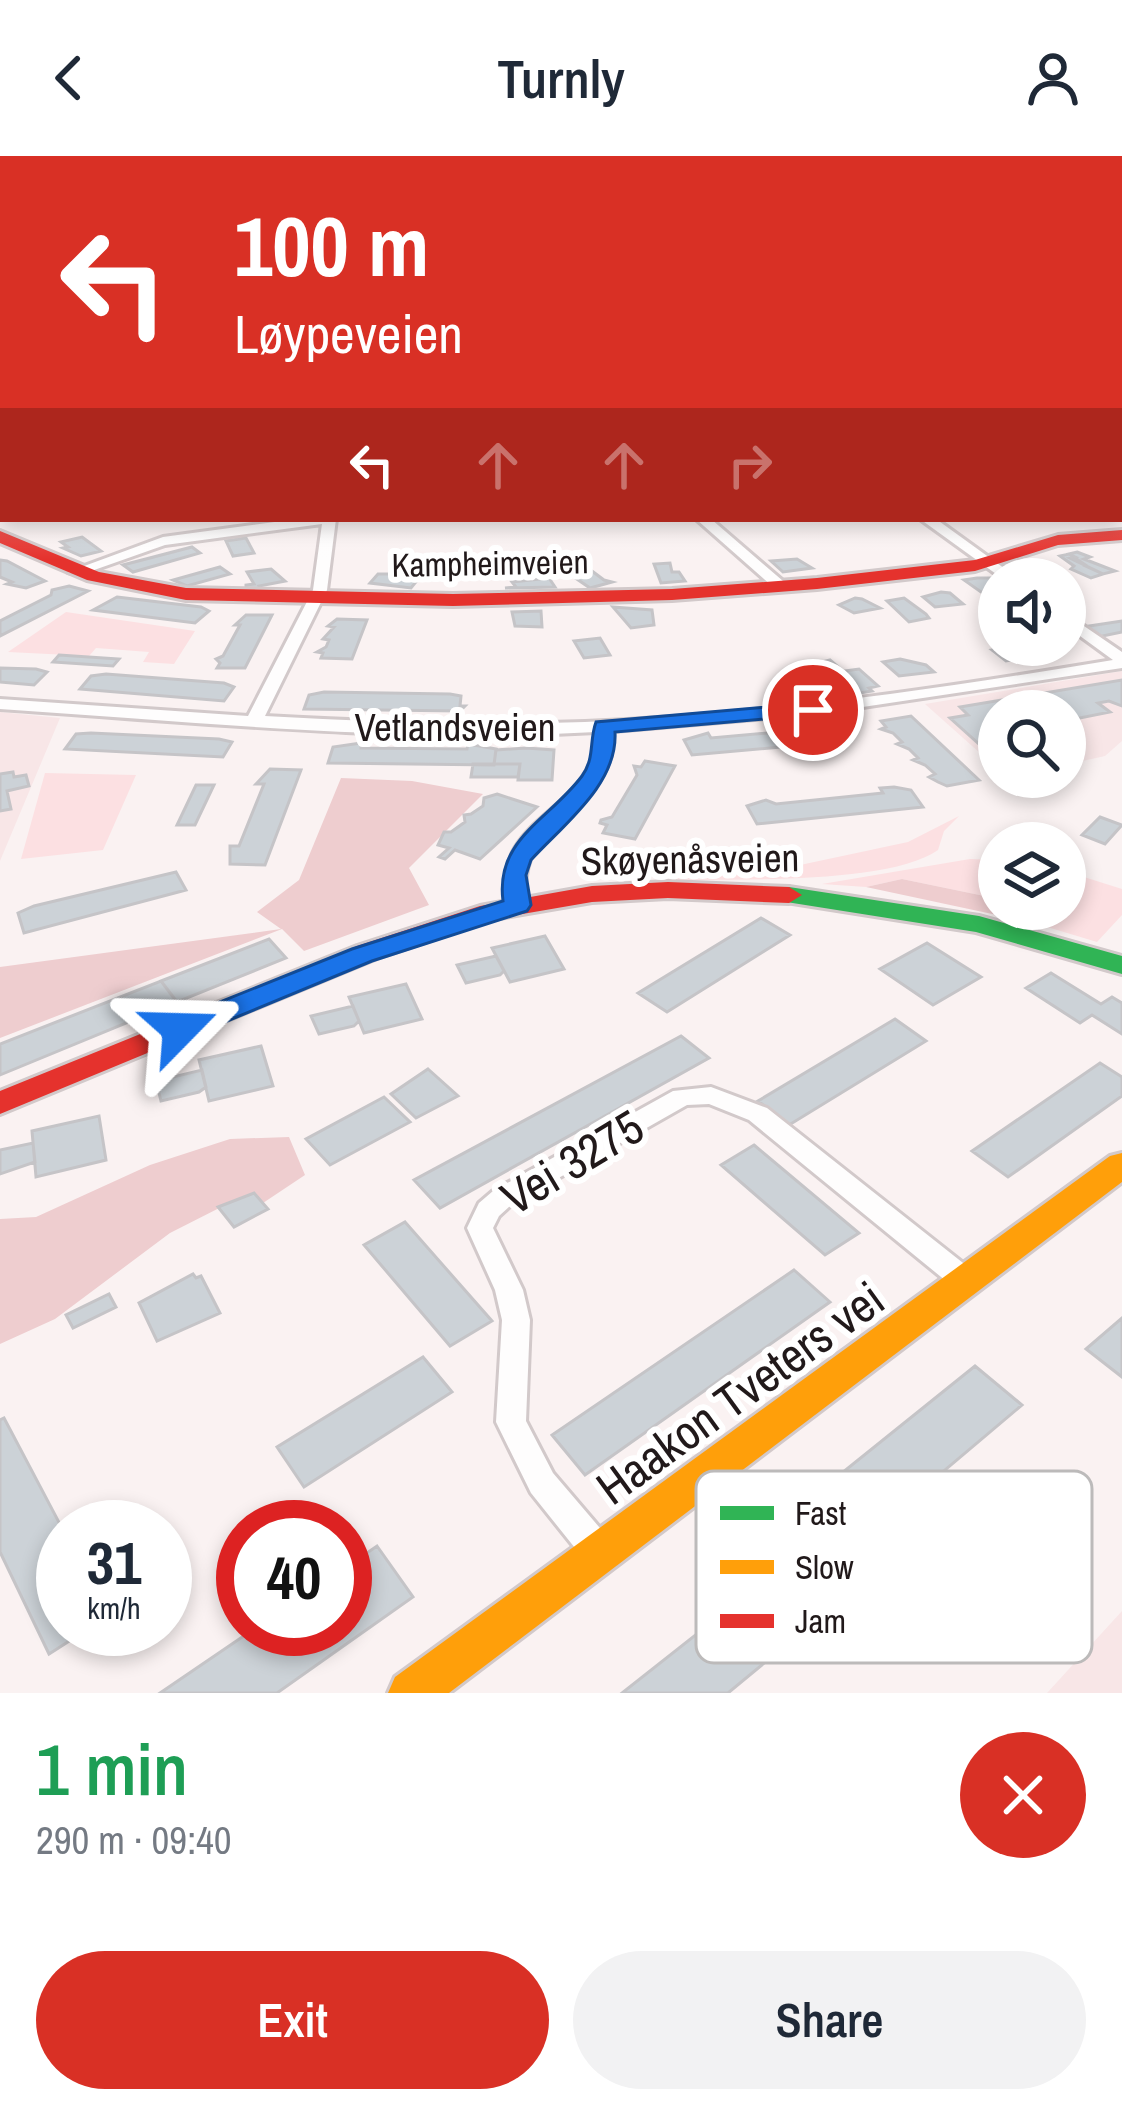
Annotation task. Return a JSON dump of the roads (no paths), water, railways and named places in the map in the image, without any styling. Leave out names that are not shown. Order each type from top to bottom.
[{"type":"street","points":[[75,572],[163,541],[306,522]]},
{"type":"street","points":[[253,723],[320,590],[328,522]]},
{"type":"street","points":[[706,522],[778,584]]},
{"type":"street","points":[[931,522],[982,558]]},
{"type":"street","name":"Kampheimveien","points":[[1023,558],[1049,542],[1122,535]]},
{"type":"street","name":"Kampheimveien","points":[[0,536],[75,572],[178,594],[313,602],[571,600],[978,572]]},
{"type":"street","points":[[1086,634],[1122,661]]},
{"type":"street","name":"Vetlandsveien","points":[[0,704],[389,729],[604,726],[832,707],[1122,661]]},
{"type":"street","points":[[517,905],[513,875],[519,857],[592,779],[605,755],[604,726]]},
{"type":"street","name":"Skøyenåsveien","points":[[0,1102],[344,962],[517,905],[699,892],[851,900],[1017,932],[1122,965]]},
{"type":"street","name":"Vei 3275","points":[[599,1552],[542,1483],[512,1422],[516,1320],[509,1290],[480,1235],[480,1222],[502,1198],[682,1097],[711,1095],[733,1100],[769,1122],[967,1282]]},
{"type":"street","name":"Haakon Tveters vei","points":[[709,1471],[1122,1165]]},
{"type":"street","name":"Haakon Tveters vei","points":[[411,1693],[696,1481]]}]
